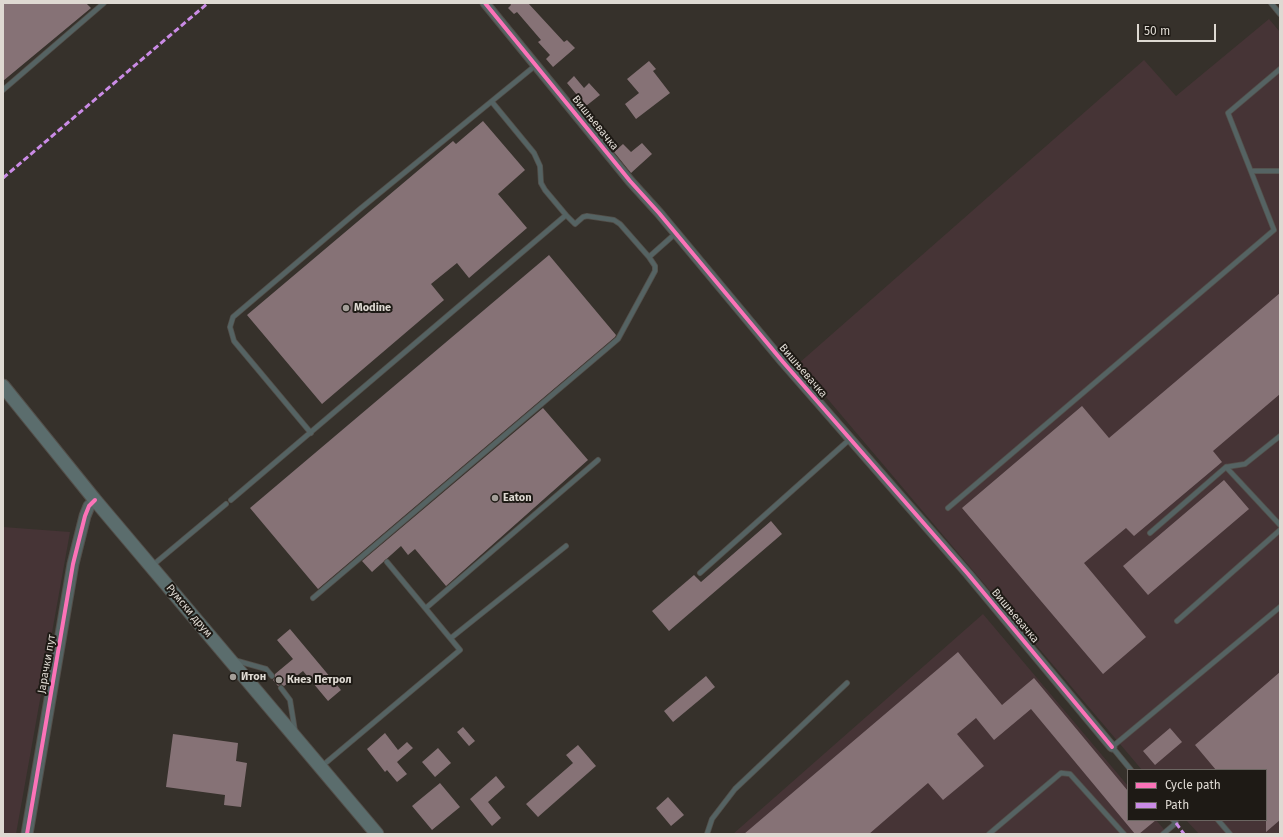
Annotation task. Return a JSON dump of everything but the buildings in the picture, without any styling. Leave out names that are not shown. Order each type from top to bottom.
[{"type":"main road","name":"Румски друм","points":[[3,386],[95,500],[377,834]]},
{"type":"street","name":"Вишњевачка","points":[[485,3],[630,182],[676,233],[850,439],[968,574],[1112,747]]},
{"type":"street","name":"Јарачки пут","points":[[27,834],[73,564],[85,516],[95,500]]},
{"type":"lane","points":[[3,90],[105,3]]},
{"type":"lane","points":[[1271,3],[1280,14]]},
{"type":"lane","points":[[311,433],[234,341],[230,327],[233,318],[354,214],[536,65]]},
{"type":"lane","points":[[948,508],[1274,230],[1228,113],[1280,69]]},
{"type":"lane","points":[[313,598],[618,339],[655,271],[655,266],[648,257],[620,224],[614,220],[587,216],[583,217],[575,224],[566,215],[541,183],[540,166],[534,153],[492,102]]},
{"type":"lane","points":[[1251,171],[1280,171]]},
{"type":"lane","points":[[231,500],[566,215]]},
{"type":"lane","points":[[648,257],[676,233]]},
{"type":"lane","points":[[1150,533],[1226,467],[1245,464],[1280,436]]},
{"type":"lane","points":[[700,573],[850,439]]},
{"type":"lane","points":[[426,608],[598,460]]},
{"type":"lane","points":[[1226,467],[1280,525]]},
{"type":"lane","points":[[151,566],[226,504]]},
{"type":"lane","points":[[1177,621],[1280,530]]},
{"type":"lane","points":[[451,638],[566,546]]},
{"type":"lane","points":[[321,767],[460,650],[388,562]]},
{"type":"lane","points":[[1112,747],[1280,607]]},
{"type":"lane","points":[[228,658],[266,669],[272,676]]},
{"type":"lane","points":[[707,834],[712,819],[735,789],[848,683]]},
{"type":"lane","points":[[281,688],[290,700],[295,736]]},
{"type":"lane","name":"Вишњевачка","points":[[1112,747],[1130,769]]},
{"type":"lane","points":[[988,834],[1061,773],[1070,774],[1124,834]]},
{"type":"lane","points":[[1219,821],[1230,834]]},
{"type":"lane","points":[[1162,834],[1174,822]]},
{"type":"shaded area","points":[[1269,19],[1280,32],[1280,834],[1199,834],[1187,821],[1267,821],[1267,769],[1141,769],[798,364],[1144,60],[1176,96]]},
{"type":"shaded area","points":[[3,527],[70,532],[16,834],[3,834]]},
{"type":"shaded area","points":[[983,614],[1127,785],[1127,821],[1157,821],[1168,834],[733,834]]},
{"type":"marked path","points":[[3,178],[208,3]]},
{"type":"marked path","points":[[1176,823],[1184,834]]},
{"type":"cycle path","points":[[485,3],[630,181],[659,213],[783,362],[968,574],[1112,747]]},
{"type":"cycle path","points":[[27,834],[73,564],[85,516],[89,506],[95,500]]},
{"type":"place","name":"Modine","points":[[346,308]]},
{"type":"place","name":"Eaton","points":[[495,498]]},
{"type":"place","name":"Итон","points":[[233,677]]},
{"type":"place","name":"Кнез Петрол","points":[[279,680]]}]
